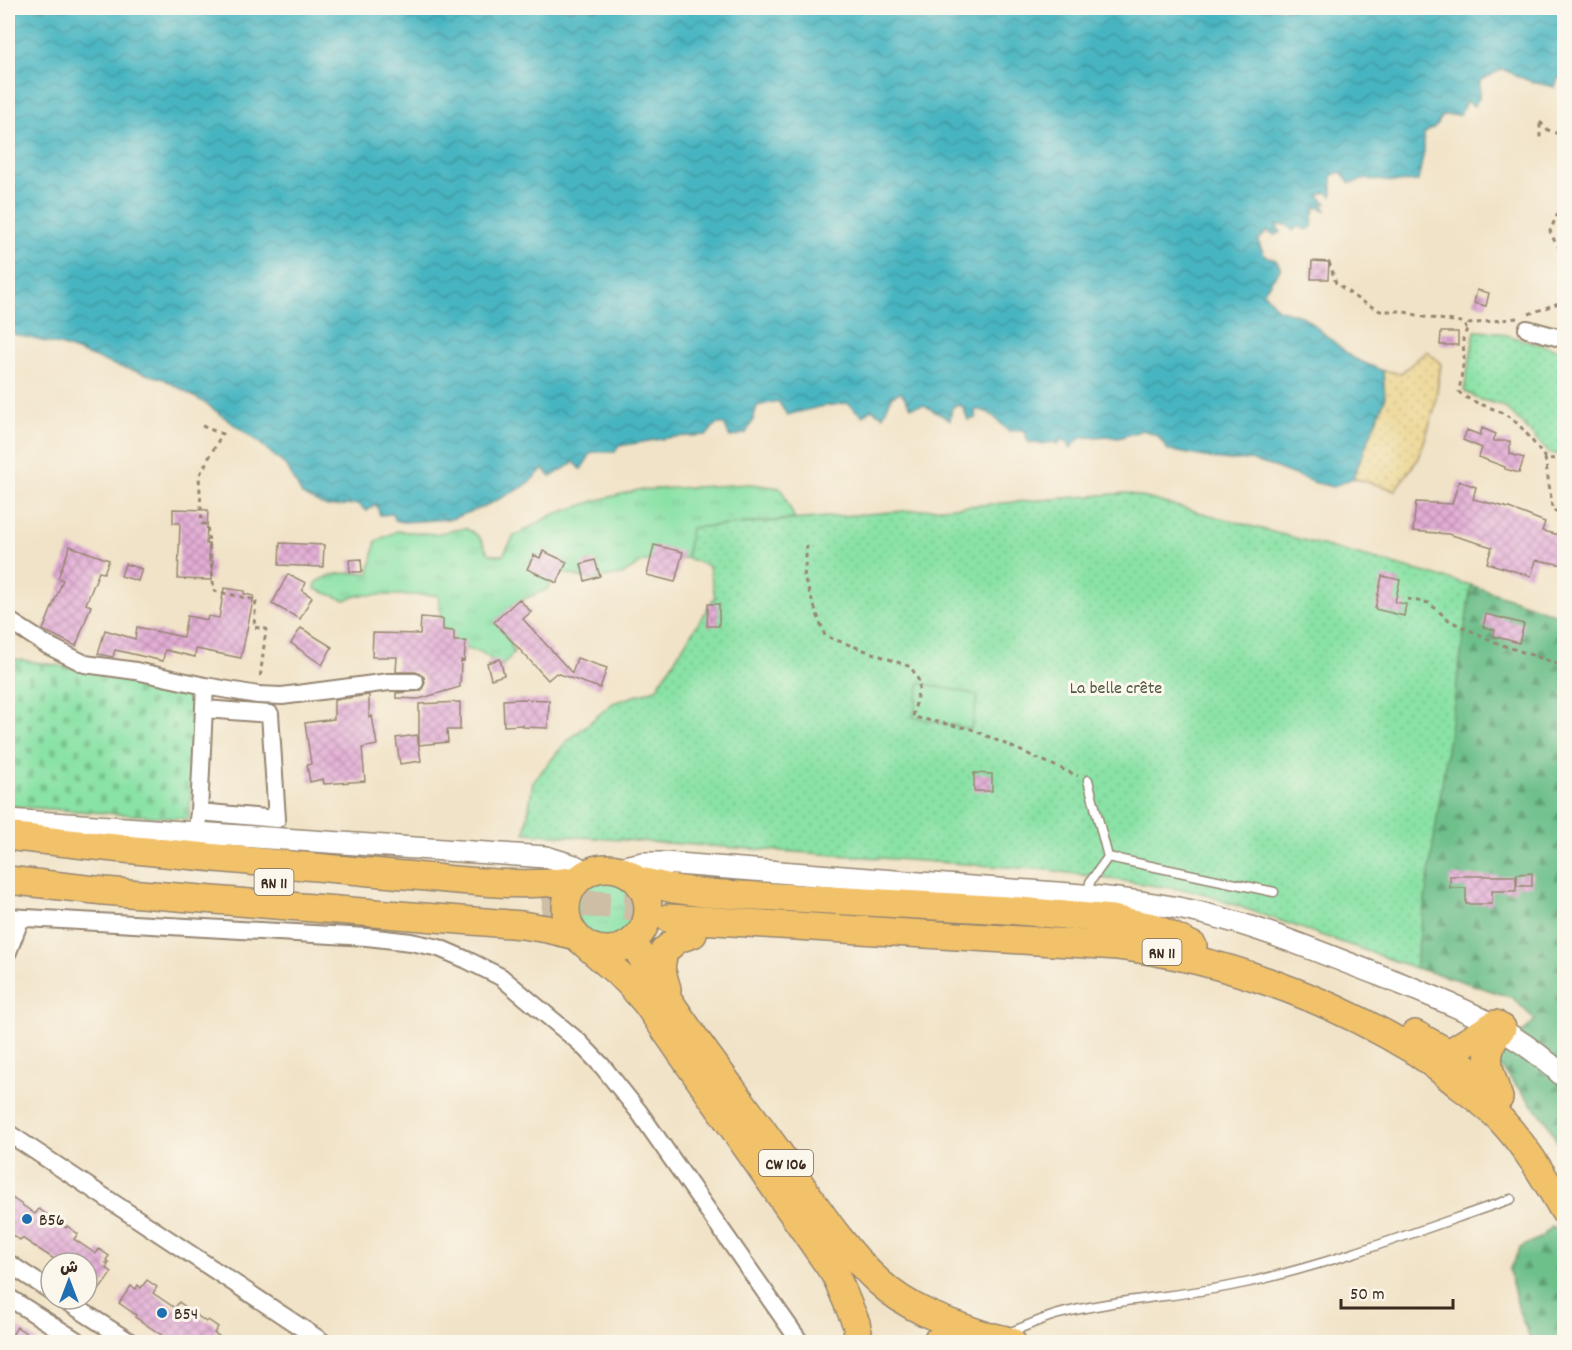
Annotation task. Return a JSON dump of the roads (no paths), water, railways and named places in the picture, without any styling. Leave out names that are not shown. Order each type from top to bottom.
[{"type":"highway","points":[[8,836],[151,853],[486,881],[557,883],[604,875],[705,893],[1007,910],[1112,919],[1153,927],[1186,951]]},
{"type":"highway","name":"RN 11","points":[[8,851],[187,875],[542,906],[139,883],[8,868]]},
{"type":"highway","points":[[8,880],[116,892],[522,925],[548,929],[580,940],[597,949],[609,951],[622,948],[637,937],[648,919],[645,892],[604,875],[571,890],[566,914],[569,926],[580,940]]},
{"type":"highway","name":"RN 11","points":[[669,914],[1230,955],[1323,988],[1374,1012],[1449,1053],[1500,1099],[1527,1128],[1564,1184]]},
{"type":"highway","points":[[637,937],[693,934],[861,941],[1145,961],[1186,951]]},
{"type":"highway","points":[[673,1004],[661,968],[662,958],[668,946],[693,934]]},
{"type":"highway","name":"CW 106","points":[[637,937],[673,1004],[848,1249],[879,1282],[909,1305],[932,1316],[999,1338]]},
{"type":"highway","name":"CW 106","points":[[580,940],[627,981],[647,1004],[836,1276],[856,1323],[860,1342]]},
{"type":"highway","name":"RN 11","points":[[1186,951],[1358,1020],[1392,1038],[1433,1065],[1501,1120],[1526,1149],[1564,1211]]},
{"type":"highway","points":[[1392,1038],[1428,1051],[1449,1053],[1498,1026]]},
{"type":"highway","points":[[1498,1026],[1490,1046],[1488,1065],[1500,1099]]},
{"type":"highway","points":[[936,1342],[952,1337],[999,1338]]},
{"type":"street","points":[[1524,320],[1564,339]]},
{"type":"street","points":[[8,620],[47,645],[85,664],[136,671],[258,695],[282,696],[388,682],[415,682]]},
{"type":"street","points":[[196,834],[200,812],[205,686]]},
{"type":"street","points":[[200,812],[277,819],[270,714],[205,710]]},
{"type":"street","points":[[8,820],[546,857],[604,875],[644,863],[664,863],[1088,896],[1179,908],[1236,922],[1314,949],[1411,987],[1498,1026],[1528,1045],[1564,1077]]},
{"type":"street","points":[[8,952],[14,917],[285,932],[411,942],[439,948],[501,977],[556,1022],[603,1067],[639,1112],[800,1342]]},
{"type":"street","points":[[8,1133],[298,1336],[323,1342]]},
{"type":"street","points":[[8,1263],[39,1283]]},
{"type":"street","points":[[8,1297],[79,1342]]},
{"type":"street","points":[[82,1311],[130,1342]]},
{"type":"lane","points":[[1088,780],[1108,857]]},
{"type":"lane","points":[[1108,857],[1274,892]]},
{"type":"lane","points":[[1088,896],[1090,882],[1108,857]]},
{"type":"lane","points":[[999,1338],[1037,1321],[1078,1310],[1272,1277],[1324,1262],[1511,1199]]},
{"type":"water","points":[[8,8],[1564,8],[1564,78],[1558,78],[1555,87],[1532,82],[1502,69],[1480,81],[1479,98],[1474,106],[1466,101],[1460,115],[1443,115],[1436,126],[1424,134],[1424,151],[1418,181],[1396,182],[1367,179],[1350,183],[1341,172],[1332,175],[1332,196],[1326,192],[1319,196],[1327,203],[1322,204],[1326,210],[1316,207],[1312,227],[1306,230],[1298,226],[1293,231],[1287,225],[1276,225],[1281,232],[1275,235],[1267,231],[1258,241],[1264,255],[1276,260],[1281,268],[1263,292],[1278,309],[1304,317],[1353,358],[1383,371],[1385,399],[1353,478],[1333,487],[1250,460],[1221,460],[1168,450],[1158,436],[1143,430],[1118,438],[1107,436],[1080,438],[1070,448],[1068,442],[1061,439],[1058,445],[1054,442],[1040,444],[1028,442],[1024,430],[1009,431],[985,411],[975,410],[976,418],[968,420],[964,409],[959,404],[952,407],[950,420],[924,405],[911,407],[901,392],[892,396],[883,416],[871,409],[863,416],[847,403],[787,415],[778,401],[757,406],[746,433],[730,437],[724,424],[716,424],[707,435],[673,437],[619,446],[615,452],[592,452],[581,469],[574,462],[551,477],[543,469],[525,486],[483,507],[451,519],[403,522],[394,520],[393,514],[380,515],[376,504],[367,511],[357,504],[327,507],[302,495],[287,467],[262,445],[205,403],[164,379],[117,366],[63,346],[8,333]]},
{"type":"tunnel","points":[[542,901],[669,909]]},
{"type":"place","name":"B56","points":[[27,1219]]},
{"type":"place","name":"B54","points":[[162,1313]]},
{"type":"park label","name":"La belle crête","points":[[1116,687]]}]
